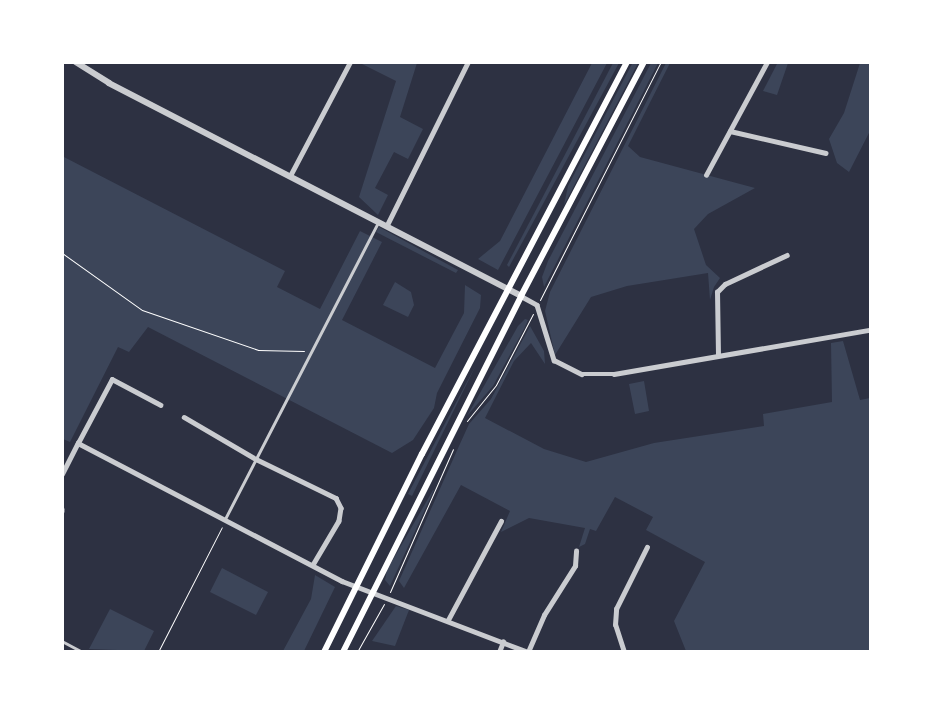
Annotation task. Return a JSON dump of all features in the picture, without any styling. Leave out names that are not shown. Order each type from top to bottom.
[{"type":"main road","points":[[324,652],[355,585],[627,62]]},
{"type":"main road","points":[[343,652],[372,590],[644,62]]},
{"type":"street","points":[[76,62],[126,92],[290,174],[537,305],[549,350],[554,360],[574,372],[614,374],[870,330]]},
{"type":"street","points":[[225,62],[240,64]]},
{"type":"street","points":[[290,174],[350,62]]},
{"type":"street","points":[[387,225],[468,62]]},
{"type":"street","points":[[706,175],[767,62]]},
{"type":"street","points":[[730,131],[826,153]]},
{"type":"street","points":[[718,355],[717,292],[726,284],[787,255]]},
{"type":"street","points":[[62,474],[112,379],[161,405]]},
{"type":"street","points":[[184,417],[256,459],[330,495],[340,503],[339,521],[313,565]]},
{"type":"street","points":[[78,443],[355,585],[388,596],[528,652],[544,615],[575,566],[576,551]]},
{"type":"street","points":[[448,620],[501,521]]},
{"type":"street","points":[[624,652],[615,625],[616,609],[647,547]]},
{"type":"street","points":[[499,652],[503,642]]},
{"type":"lane","points":[[225,519],[310,351],[379,221]]},
{"type":"lane","points":[[62,641],[83,652]]},
{"type":"path","points":[[466,422],[481,408],[496,386],[661,62]]},
{"type":"path","points":[[62,253],[142,310],[258,350],[310,351]]},
{"type":"path","points":[[357,652],[388,596],[454,447]]},
{"type":"path","points":[[158,652],[225,519]]},
{"type":"shaded area","points":[[633,62],[638,63],[564,205],[568,186]]},
{"type":"shaded area","points":[[778,62],[788,63],[777,95],[763,91]]},
{"type":"shaded area","points":[[360,63],[417,63],[400,117],[423,129],[408,159],[394,152],[375,188],[388,195],[378,215],[359,197],[396,81]]},
{"type":"shaded area","points":[[592,63],[607,63],[498,270],[478,259],[500,241]]},
{"type":"shaded area","points":[[613,63],[619,63],[509,267],[507,265]]},
{"type":"shaded area","points":[[651,63],[658,63],[544,287],[542,277],[548,261]]},
{"type":"shaded area","points":[[666,63],[670,63],[628,146],[640,157],[755,188],[708,214],[694,229],[706,265],[720,278],[714,287],[710,300],[708,273],[627,286],[591,297],[555,355],[545,311],[550,292]]},
{"type":"shaded area","points":[[860,63],[870,63],[870,131],[849,172],[837,163],[829,139],[844,113]]},
{"type":"shaded area","points":[[62,156],[285,271],[277,287],[320,309],[360,231],[382,242],[342,320],[435,368],[464,313],[465,285],[481,295],[480,308],[437,393],[434,408],[413,440],[392,453],[148,327],[129,352],[118,347],[70,442],[63,439]]},
{"type":"shaded area","points":[[379,227],[458,270],[456,273],[376,232]]},
{"type":"shaded area","points":[[395,282],[411,292],[414,305],[408,317],[383,305]]},
{"type":"shaded area","points":[[525,319],[528,320],[524,329],[493,386],[467,416],[518,326]]},
{"type":"shaded area","points":[[530,326],[544,351],[545,364],[531,343],[514,361],[485,418],[544,449],[586,462],[654,443],[764,426],[763,414],[832,402],[831,343],[843,341],[860,400],[870,398],[870,651],[686,651],[674,621],[705,562],[646,530],[653,517],[615,497],[596,531],[590,529],[585,544],[579,547],[585,528],[529,518],[501,532],[510,511],[461,485],[404,588],[399,581],[469,424],[491,399]]},
{"type":"shaded area","points":[[476,365],[412,496],[408,494],[451,412]]},
{"type":"shaded area","points":[[644,381],[649,411],[635,414],[629,384]]},
{"type":"shaded area","points":[[433,490],[390,586],[385,580],[387,570]]},
{"type":"shaded area","points":[[222,568],[268,592],[256,615],[210,592]]},
{"type":"shaded area","points":[[315,575],[335,587],[304,651],[283,651],[311,599]]},
{"type":"shaded area","points":[[396,606],[409,610],[395,646],[372,641]]},
{"type":"shaded area","points":[[110,609],[154,631],[144,651],[89,649]]}]
